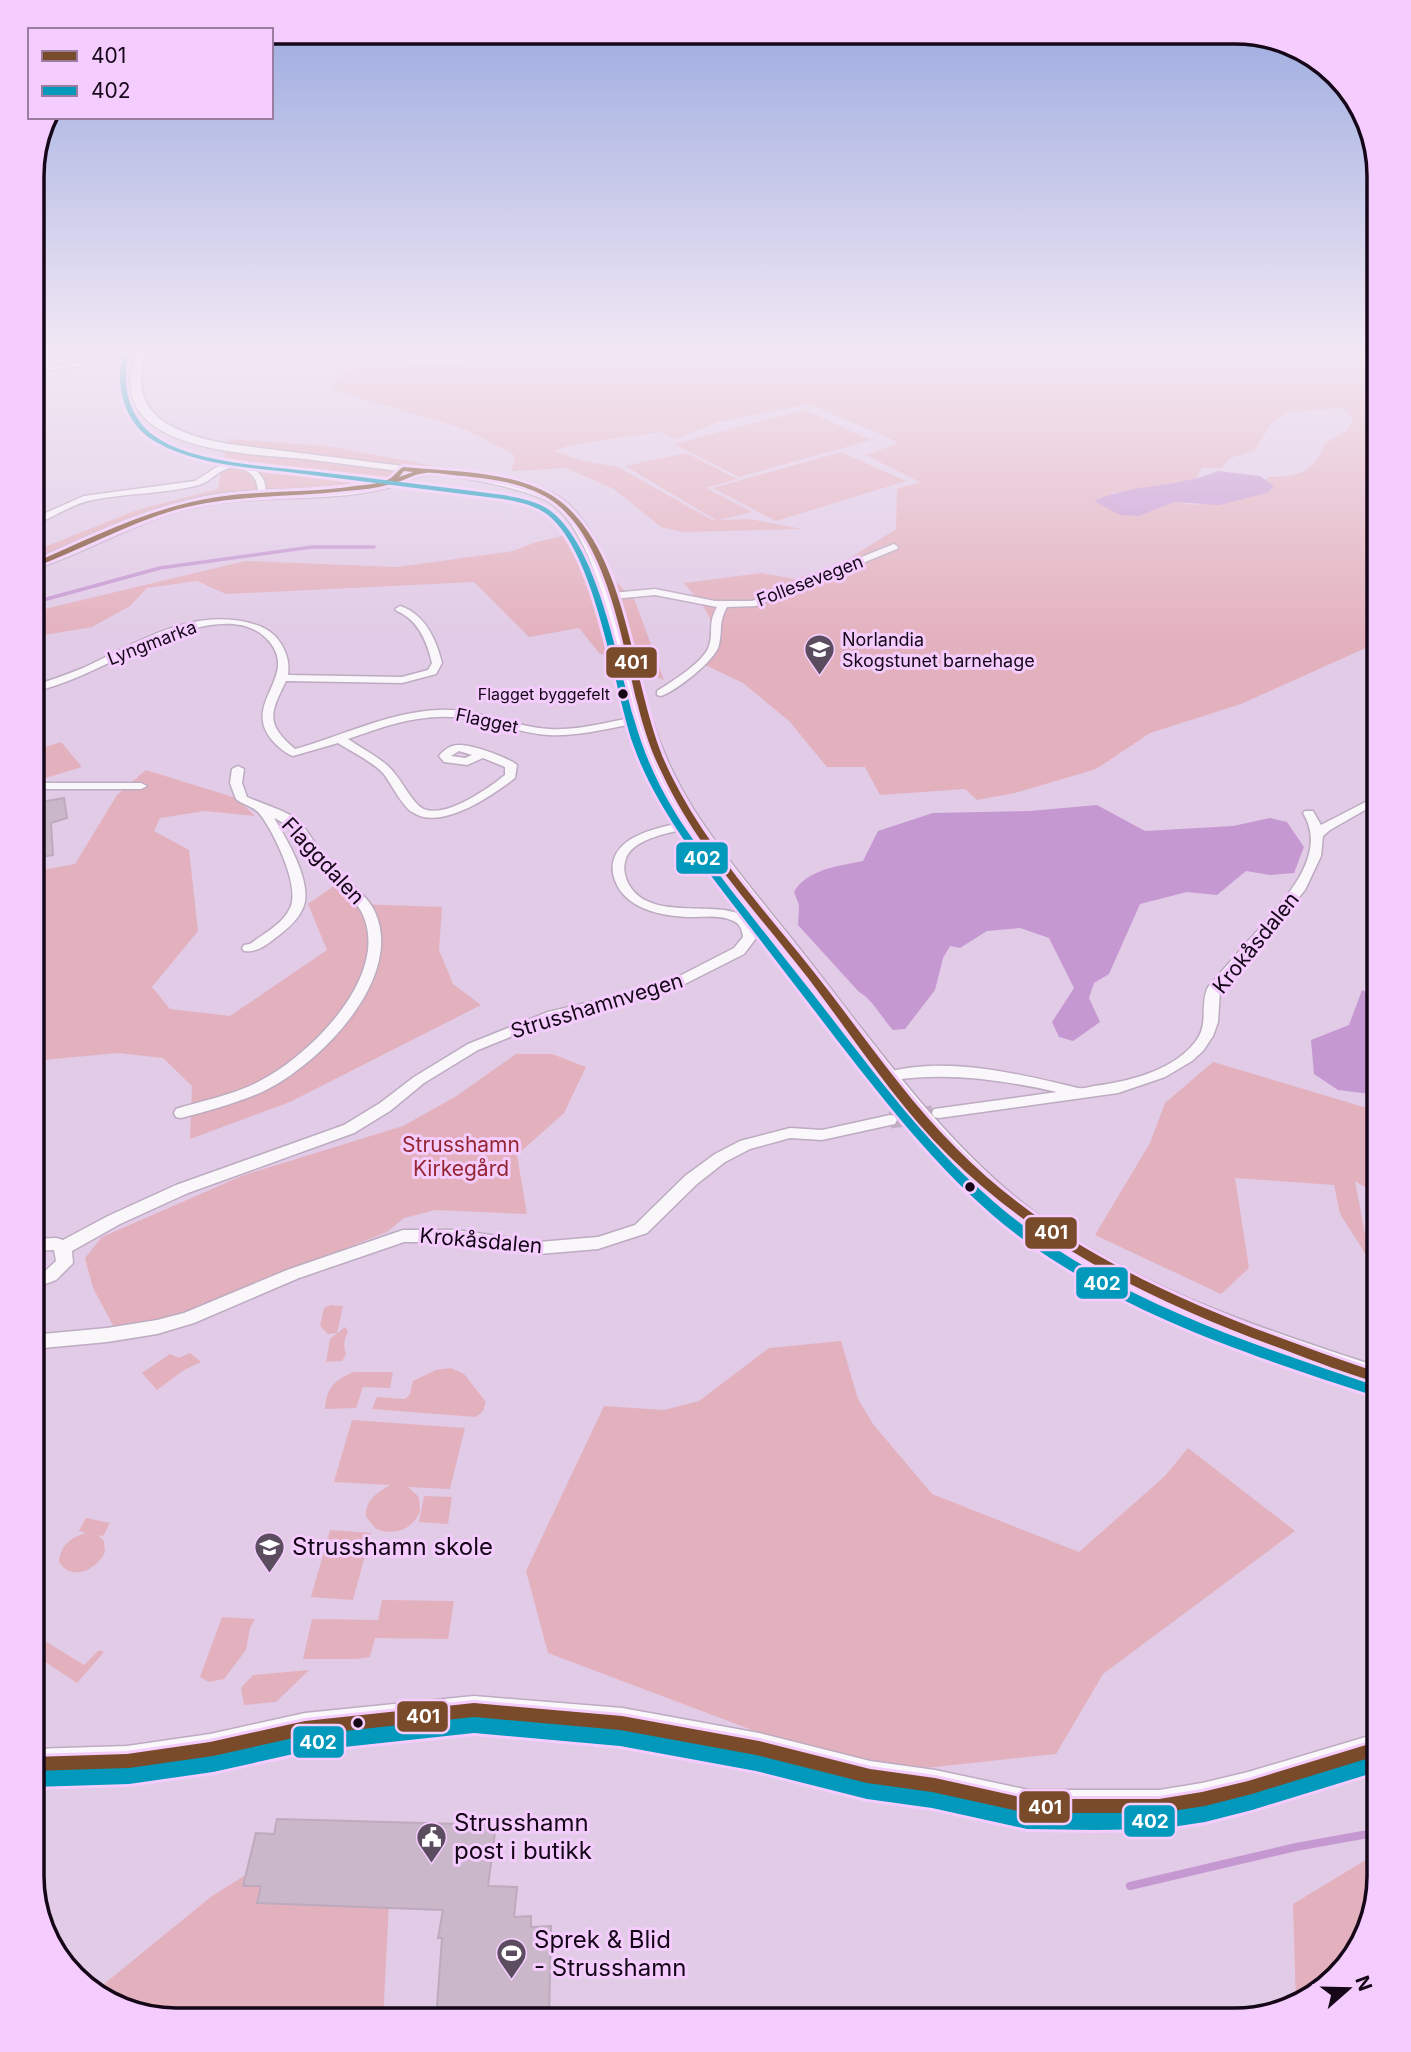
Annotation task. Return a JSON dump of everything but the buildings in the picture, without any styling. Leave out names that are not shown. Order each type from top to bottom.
[{"type":"main road","points":[[251,449],[506,483],[553,499],[568,511],[581,531],[611,597],[644,719],[664,772],[694,824],[929,1127],[974,1174],[1017,1211],[1077,1252],[1156,1296],[1222,1324],[1367,1374]]},
{"type":"main road","points":[[44,561],[166,510],[215,499],[262,494],[351,492],[390,483],[412,470]]},
{"type":"main road","points":[[44,1765],[127,1762],[210,1750],[305,1729],[474,1711],[622,1724],[759,1749],[870,1777],[935,1786],[1029,1807],[1094,1808],[1159,1807],[1202,1800],[1367,1753]]},
{"type":"street","points":[[44,516],[79,500],[197,483],[206,480],[216,470],[229,467],[244,467],[260,476],[264,485],[262,494]]},
{"type":"street","name":"Follesevegen","points":[[611,597],[655,592],[723,605],[745,605],[772,598],[894,547]]},
{"type":"street","points":[[661,693],[691,673],[714,647],[715,620],[723,605]]},
{"type":"street","points":[[283,678],[402,680],[432,671],[437,663],[425,633],[413,613],[400,609]]},
{"type":"street","name":"Lyngmarka","points":[[44,686],[60,682],[176,631],[218,622],[248,625],[267,634],[280,650],[283,678]]},
{"type":"street","name":"Flagget","points":[[283,678],[267,708],[267,715],[275,737],[293,753],[391,722],[441,713],[463,714],[548,732],[585,730],[644,719]]},
{"type":"street","points":[[340,739],[385,769],[416,810],[423,813],[454,810],[512,776],[510,765],[482,754]]},
{"type":"street","name":"Flaggdalen","points":[[181,1112],[258,1088],[300,1062],[340,1025],[363,987],[375,951],[375,929],[368,910],[323,864],[291,821],[242,799],[238,793],[238,769]]},
{"type":"street","points":[[44,786],[141,786]]},
{"type":"street","points":[[1309,813],[1317,835],[1367,806]]},
{"type":"street","name":"Flaggdalen","points":[[249,948],[290,918],[298,907],[300,895],[285,852],[262,809]]},
{"type":"street","name":"Strusshamnvegen","points":[[63,1248],[114,1220],[182,1189],[349,1129],[385,1107],[419,1080],[473,1047],[553,1015],[666,988],[739,951],[750,937],[741,920],[726,914],[684,913],[641,902],[630,894],[621,881],[616,866],[620,853],[628,844],[694,824]]},
{"type":"street","name":"Krokåsdalen","points":[[939,1113],[1103,1091],[1145,1080],[1172,1067],[1205,1041],[1212,1020],[1210,1000],[1213,990],[1299,890],[1315,856],[1317,835]]},
{"type":"street","name":"Krokåsdalen","points":[[889,1076],[907,1071],[1020,1079],[1081,1092]]},
{"type":"street","name":"Krokåsdalen","points":[[44,1341],[94,1336],[188,1318],[293,1274],[403,1236],[455,1236],[539,1248],[598,1243],[618,1238],[648,1224],[691,1180],[720,1158],[745,1145],[790,1133],[822,1135],[890,1120]]},
{"type":"street","points":[[44,1244],[56,1244],[63,1248],[65,1263],[44,1278]]},
{"type":"green space","points":[[226,449],[341,449],[434,466],[360,492],[229,496],[158,515],[44,564],[44,547],[137,510],[218,489]]},
{"type":"green space","points":[[503,449],[560,449],[554,451],[584,461],[618,467],[716,520],[625,466],[686,453],[737,479],[706,488],[752,512],[719,520],[750,519],[802,529],[683,532],[661,527],[614,489],[566,468],[511,471],[515,460],[513,454]]},
{"type":"green space","points":[[683,449],[840,449],[739,477]]},
{"type":"green space","points":[[884,449],[1255,449],[1230,458],[1222,468],[1202,468],[1195,480],[1111,493],[1139,516],[1174,502],[1195,505],[1274,487],[1266,480],[1268,477],[1288,476],[1304,471],[1316,461],[1323,449],[1367,449],[1367,647],[1241,704],[1150,733],[1096,769],[1015,793],[977,800],[965,789],[880,795],[865,767],[827,767],[789,721],[743,683],[701,663],[712,639],[712,629],[706,611],[684,583],[761,573],[796,579],[842,563],[896,529],[897,489],[920,482],[866,455]]},
{"type":"green space","points":[[841,452],[906,481],[776,521],[713,488]]},
{"type":"green space","points":[[588,530],[586,551],[635,601],[664,680],[599,653],[579,628],[529,637],[474,582],[226,594],[197,581],[147,588],[130,606],[92,627],[44,635],[44,609],[245,561],[397,567],[513,551],[536,542]]},
{"type":"green space","points":[[61,742],[82,767],[44,778],[44,747]]},
{"type":"green space","points":[[146,770],[236,798],[255,816],[205,811],[160,818],[154,831],[189,850],[198,931],[152,987],[170,1009],[230,1016],[327,950],[308,904],[341,881],[356,904],[442,907],[439,950],[453,984],[481,1005],[290,1102],[190,1139],[192,1086],[163,1058],[118,1053],[44,1060],[44,870],[75,864],[117,795]]},
{"type":"green space","name":"Strusshamn Kirkegård","points":[[516,1054],[552,1054],[586,1067],[564,1113],[517,1155],[527,1214],[435,1210],[404,1218],[387,1232],[174,1317],[115,1329],[93,1288],[85,1258],[102,1237],[244,1175],[403,1126],[455,1097]]},
{"type":"green space","points":[[1213,1062],[1367,1108],[1367,1188],[1355,1181],[1367,1256],[1340,1214],[1334,1185],[1235,1178],[1249,1268],[1221,1294],[1095,1235],[1150,1143],[1165,1103]]},
{"type":"green space","points":[[331,1305],[343,1306],[337,1333],[328,1334],[320,1326],[324,1308]]},
{"type":"green space","points":[[345,1327],[348,1331],[344,1343],[346,1354],[342,1361],[326,1362],[330,1339]]},
{"type":"green space","points":[[841,1341],[858,1399],[873,1424],[932,1494],[1079,1552],[1165,1476],[1188,1448],[1295,1531],[1103,1674],[1056,1754],[869,1774],[548,1653],[526,1571],[604,1406],[664,1410],[699,1401],[769,1348]]},
{"type":"green space","points":[[190,1353],[201,1362],[184,1370],[157,1390],[142,1373],[170,1354],[179,1358]]},
{"type":"green space","points":[[451,1368],[464,1374],[486,1402],[483,1411],[476,1417],[372,1409],[377,1397],[405,1399],[410,1394],[413,1381],[436,1370]]},
{"type":"green space","points":[[354,1372],[393,1372],[390,1388],[363,1387],[356,1408],[325,1409],[333,1385]]},
{"type":"green space","points":[[352,1420],[465,1428],[450,1489],[408,1487],[419,1497],[420,1512],[412,1523],[402,1530],[390,1532],[376,1529],[366,1517],[368,1506],[376,1494],[390,1485],[334,1482]]},
{"type":"green space","points":[[424,1496],[452,1497],[448,1524],[419,1522]]},
{"type":"green space","points":[[86,1518],[110,1523],[103,1536],[98,1535],[104,1541],[105,1552],[90,1568],[70,1571],[59,1562],[60,1556],[67,1543],[86,1533],[79,1531]]},
{"type":"green space","points":[[330,1530],[371,1533],[353,1600],[311,1597]]},
{"type":"green space","points":[[382,1600],[454,1601],[448,1639],[375,1638],[370,1657],[303,1659],[312,1619],[378,1620]]},
{"type":"green space","points":[[222,1617],[255,1619],[250,1628],[246,1650],[224,1679],[209,1682],[200,1677]]},
{"type":"green space","points":[[44,1640],[84,1665],[99,1650],[104,1652],[77,1683],[44,1661]]},
{"type":"green space","points":[[309,1670],[276,1702],[244,1705],[241,1688],[253,1675]]},
{"type":"green space","points":[[305,1838],[390,1884],[384,2008],[167,2008],[134,2001],[102,1985],[212,1896]]},
{"type":"green space","points":[[1367,1859],[1363,1910],[1350,1942],[1341,1954],[1313,1954],[1313,1982],[1296,1993],[1293,1904]]},
{"type":"shaded area","points":[[1218,471],[1260,476],[1274,486],[1267,493],[1219,505],[1174,502],[1139,516],[1120,515],[1094,501],[1124,491],[1188,480]]},
{"type":"shaded area","points":[[1097,805],[1145,831],[1233,826],[1270,818],[1287,822],[1304,847],[1294,873],[1270,875],[1246,871],[1217,895],[1187,892],[1140,904],[1109,974],[1094,983],[1089,998],[1100,1022],[1073,1041],[1059,1037],[1052,1022],[1074,988],[1049,938],[1020,928],[987,931],[960,948],[950,946],[943,958],[935,990],[905,1029],[893,1030],[873,1004],[798,925],[799,905],[794,892],[800,884],[815,873],[863,861],[878,831],[933,813],[1030,811]]},
{"type":"shaded area","points":[[1362,990],[1367,992],[1367,1094],[1338,1090],[1314,1074],[1311,1040],[1349,1025]]},
{"type":"waterway","points":[[44,600],[160,568],[312,547],[374,547]]},
{"type":"waterway","points":[[1130,1886],[1296,1847],[1367,1834]]},
{"type":"tunnel","points":[[890,1120],[939,1113]]},
{"type":"transit line","name":"402","points":[[176,449],[227,462],[503,497],[523,501],[548,512],[569,535],[583,561],[605,624],[638,746],[654,783],[674,818],[884,1092],[953,1172],[1005,1219],[1033,1240],[1113,1289],[1155,1310],[1241,1345],[1367,1388]]},
{"type":"transit line","name":"401","points":[[389,483],[403,469],[489,477],[532,488],[551,497],[566,509],[587,536],[603,567],[615,600],[653,742],[666,774],[697,828],[880,1067],[954,1154],[1000,1195],[1048,1231],[1100,1263],[1208,1315],[1264,1338],[1367,1374]]},
{"type":"transit line","name":"401","points":[[44,561],[123,526],[193,504],[243,496],[345,490],[395,480],[421,471]]},
{"type":"transit line","name":"401","points":[[44,1765],[127,1762],[210,1750],[305,1729],[474,1711],[622,1724],[759,1749],[870,1777],[935,1786],[1029,1807],[1095,1808],[1159,1807],[1202,1800],[1248,1789],[1367,1753]]},
{"type":"transit line","name":"402","points":[[44,1779],[129,1776],[213,1764],[307,1743],[474,1725],[620,1738],[756,1763],[867,1791],[932,1800],[1027,1821],[1095,1822],[1159,1821],[1205,1814],[1367,1767]]},
{"type":"place","name":"Norlandia Skogstunet barnehage","points":[[819,677]]},
{"type":"place","name":"Flagget byggefelt","points":[[623,694]]},
{"type":"place","name":"Strusshamn skole","points":[[269,1574]]},
{"type":"place","name":"Strusshamn post i butikk","points":[[431,1864]]},
{"type":"place","name":"Sprek & Blid - Strusshamn","points":[[511,1981]]}]
